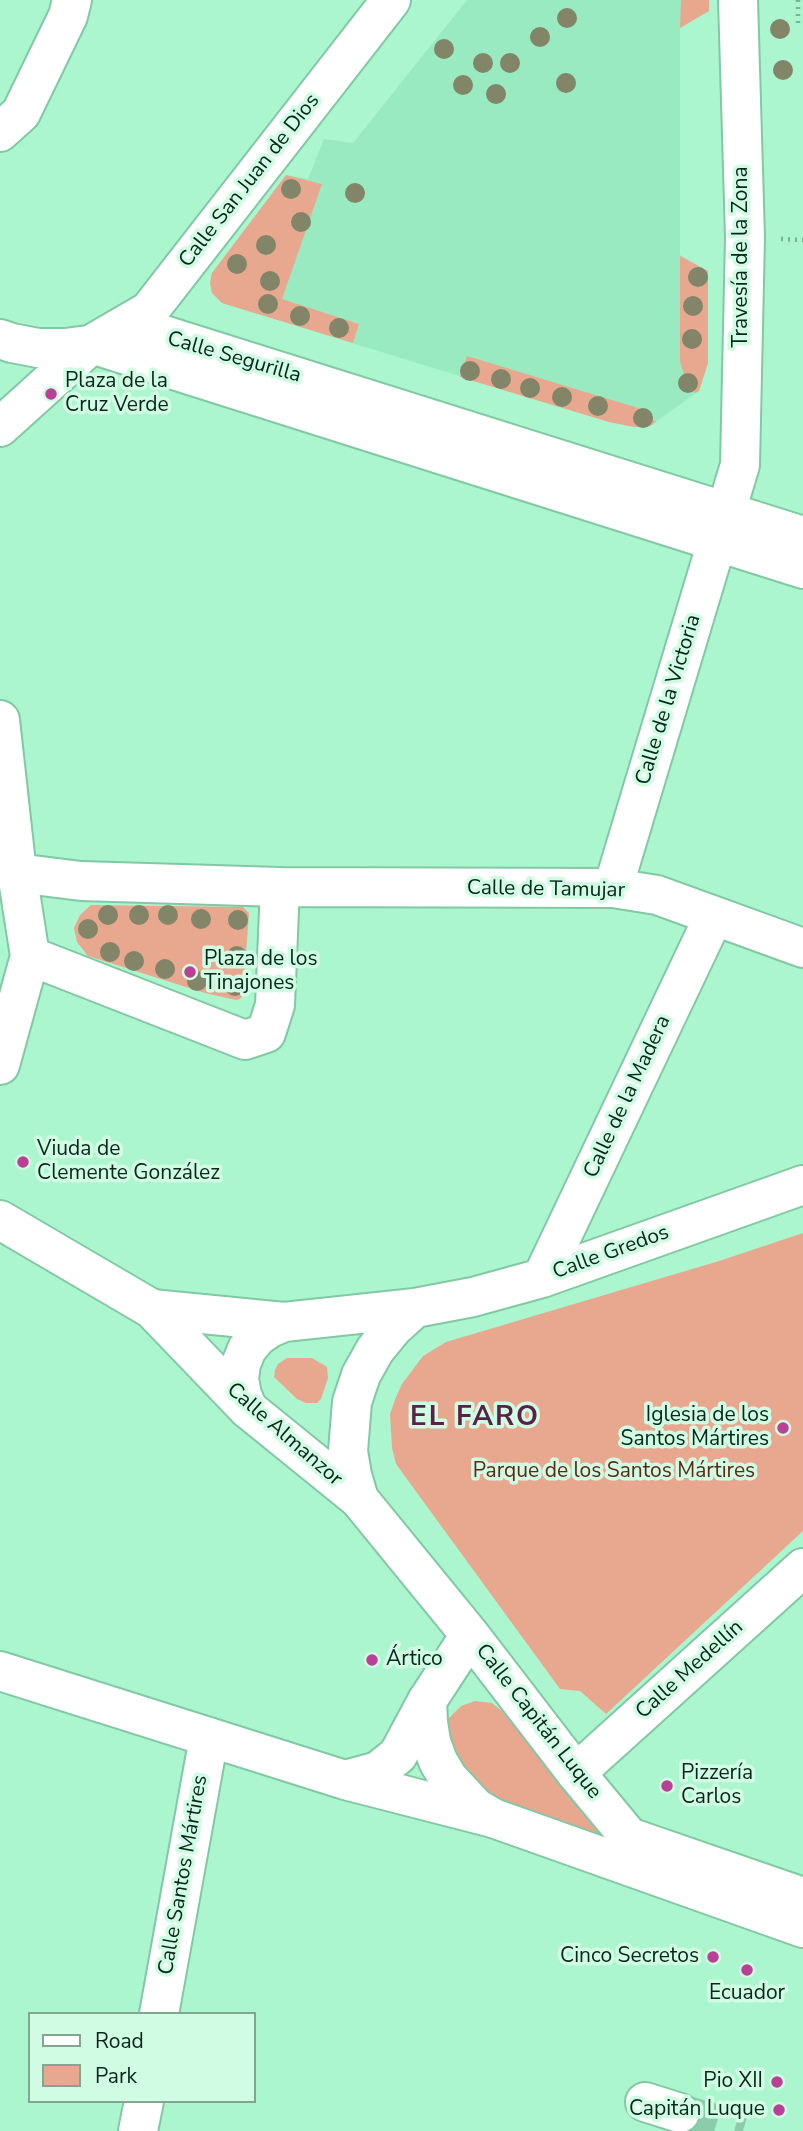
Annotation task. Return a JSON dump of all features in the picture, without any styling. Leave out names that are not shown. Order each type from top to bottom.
[{"type":"street","points":[[0,132],[21,113],[68,16],[72,0]]},
{"type":"street","name":"Calle San Juan de Dios","points":[[92,344],[149,312],[391,0]]},
{"type":"street","name":"Travesía de la Zona","points":[[722,527],[740,464],[745,237],[738,0]]},
{"type":"street","points":[[0,339],[38,348],[92,344]]},
{"type":"street","points":[[0,427],[92,344]]},
{"type":"street","name":"Calle Segurilla","points":[[92,344],[722,527],[803,536]]},
{"type":"street","name":"Calle Segurilla","points":[[722,527],[803,569]]},
{"type":"street","name":"Calle de la Victoria","points":[[612,888],[722,527]]},
{"type":"street","points":[[0,720],[17,873],[30,956],[0,1065]]},
{"type":"street","points":[[17,873],[81,881],[280,887],[275,1005],[266,1032],[245,1040],[30,956]]},
{"type":"street","name":"Calle de Tamujar","points":[[280,887],[612,888],[657,895],[803,948]]},
{"type":"street","name":"Calle de la Madera","points":[[542,1278],[714,916]]},
{"type":"street","name":"Calle Gredos","points":[[152,1309],[284,1322],[415,1308],[473,1297],[542,1278],[803,1185]]},
{"type":"street","name":"Calle Almanzor","points":[[0,1220],[152,1309],[248,1409],[359,1499],[470,1635]]},
{"type":"street","points":[[359,1499],[348,1451],[352,1402],[361,1375],[375,1350],[393,1328],[415,1308]]},
{"type":"street","name":"Calle Gredos","points":[[248,1409],[239,1379],[247,1349],[263,1332],[284,1322]]},
{"type":"street","name":"Calle Medellín","points":[[576,1773],[803,1568]]},
{"type":"street","name":"Calle Capitán Luque","points":[[345,1780],[379,1772],[398,1755],[427,1701],[470,1635],[629,1837],[803,1897]]},
{"type":"street","points":[[0,1671],[345,1780],[493,1818],[803,1928]]},
{"type":"street","points":[[427,1701],[431,1742],[448,1779],[476,1808],[493,1818]]},
{"type":"street","name":"Calle Santos Mártires","points":[[159,2012],[209,1737]]},
{"type":"street","points":[[645,2102],[680,2113]]},
{"type":"street","points":[[138,2131],[144,2103]]},
{"type":"path","points":[[798,0],[798,29]]},
{"type":"shaded area","points":[[467,0],[709,0],[709,11],[680,28],[680,255],[708,271],[708,363],[699,391],[650,426],[634,427],[609,422],[222,303],[212,293],[212,273],[286,175],[308,179],[324,139],[353,143]]},
{"type":"green space","points":[[681,0],[709,0],[709,11],[680,28]]},
{"type":"green space","points":[[286,175],[322,184],[282,299],[359,324],[353,343],[222,303],[212,293],[212,273]]},
{"type":"green space","points":[[680,256],[708,271],[708,363],[699,391],[695,393],[684,375],[680,361]]},
{"type":"green space","points":[[467,356],[635,407],[646,412],[656,422],[650,426],[634,427],[609,422],[460,377]]},
{"type":"green space","points":[[91,905],[243,907],[249,913],[243,995],[236,1000],[205,993],[88,956],[77,942],[74,928],[80,915]]},
{"type":"green space","name":"Parque de los Santos Mártires","points":[[803,1233],[803,1531],[606,1714],[580,1691],[560,1689],[396,1464],[390,1414],[396,1397],[402,1384],[423,1356],[446,1342],[719,1261]]},
{"type":"green space","points":[[287,1358],[312,1358],[327,1367],[328,1378],[317,1403],[306,1403],[297,1399],[274,1377],[278,1364]]},
{"type":"green space","points":[[475,1701],[492,1703],[513,1720],[618,1842],[503,1808],[474,1784],[446,1742],[446,1721],[461,1706]]},
{"type":"tunnel","points":[[680,2113],[743,2131]]},
{"type":"place","name":"Plaza de la Cruz Verde","points":[[51,394]]},
{"type":"place","name":"Plaza de los Tinajones","points":[[190,972]]},
{"type":"place","name":"Viuda de Clemente González","points":[[23,1162]]},
{"type":"place","name":"Iglesia de los Santos Mártires","points":[[783,1428]]},
{"type":"place","name":"Ártico","points":[[372,1660]]},
{"type":"place","name":"Pizzería Carlos","points":[[667,1786]]},
{"type":"place","name":"Cinco Secretos","points":[[713,1957]]},
{"type":"place","name":"Ecuador","points":[[747,1970]]},
{"type":"place","name":"Pio XII","points":[[777,2082]]},
{"type":"place","name":"Capitán Luque","points":[[779,2110]]},
{"type":"district","name":"EL FARO","points":[[475,1418]]}]
